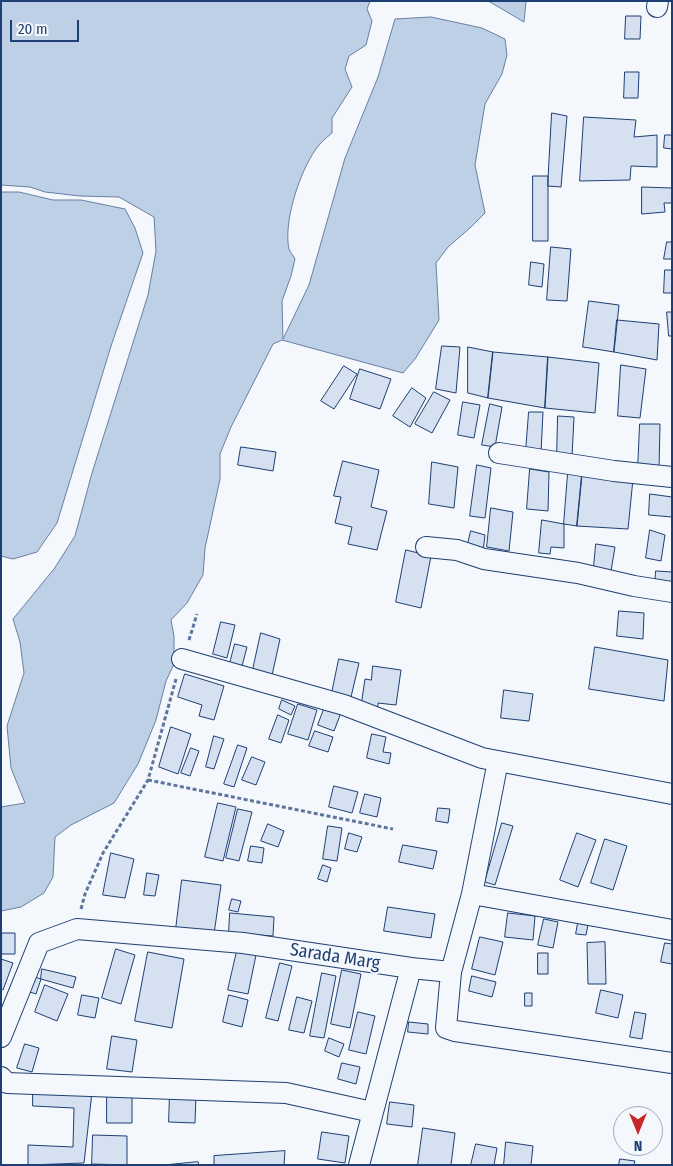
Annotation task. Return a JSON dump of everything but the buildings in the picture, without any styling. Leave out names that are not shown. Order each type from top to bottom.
[{"type":"street","points":[[499,453],[614,471],[672,477]]},
{"type":"street","points":[[426,547],[457,550],[484,559],[578,573],[634,586],[672,592]]},
{"type":"street","points":[[182,659],[344,705],[482,758],[672,794]]},
{"type":"street","points":[[498,761],[472,894],[451,972],[446,1028],[455,1031],[672,1063]]},
{"type":"street","points":[[472,894],[672,930]]},
{"type":"street","name":"Sarada Marg","points":[[1,1037],[39,943],[77,929],[243,943],[411,968],[451,972]]},
{"type":"street","points":[[359,1165],[411,968]]},
{"type":"street","points":[[1,1077],[7,1083],[286,1093],[372,1112]]},
{"type":"path","points":[[77,929],[85,894],[103,853],[148,780],[168,703],[197,614]]},
{"type":"path","points":[[148,780],[393,829]]},
{"type":"water","points":[[1,1],[370,1],[367,9],[372,21],[366,45],[349,56],[345,69],[352,87],[332,118],[332,133],[319,145],[310,159],[294,197],[288,225],[288,238],[289,249],[295,259],[282,301],[283,339],[309,285],[345,158],[378,77],[395,19],[431,17],[482,28],[505,39],[507,55],[502,74],[485,104],[475,165],[485,213],[448,247],[436,263],[439,320],[415,359],[403,373],[282,340],[273,344],[231,427],[220,454],[220,479],[205,548],[203,575],[187,603],[171,620],[174,636],[174,664],[166,681],[156,720],[138,764],[114,803],[71,825],[55,837],[53,877],[44,893],[21,907],[1,911],[1,807],[25,803],[11,768],[7,726],[24,673],[20,642],[13,619],[54,569],[75,536],[92,473],[148,295],[156,251],[154,217],[119,197],[80,196],[45,192],[30,187],[1,185]]},
{"type":"water","points":[[485,1],[526,1],[524,22],[490,2]]},
{"type":"water","points":[[1,192],[19,192],[53,200],[81,200],[125,209],[135,228],[143,253],[111,346],[57,523],[37,552],[13,559],[1,556]]}]
